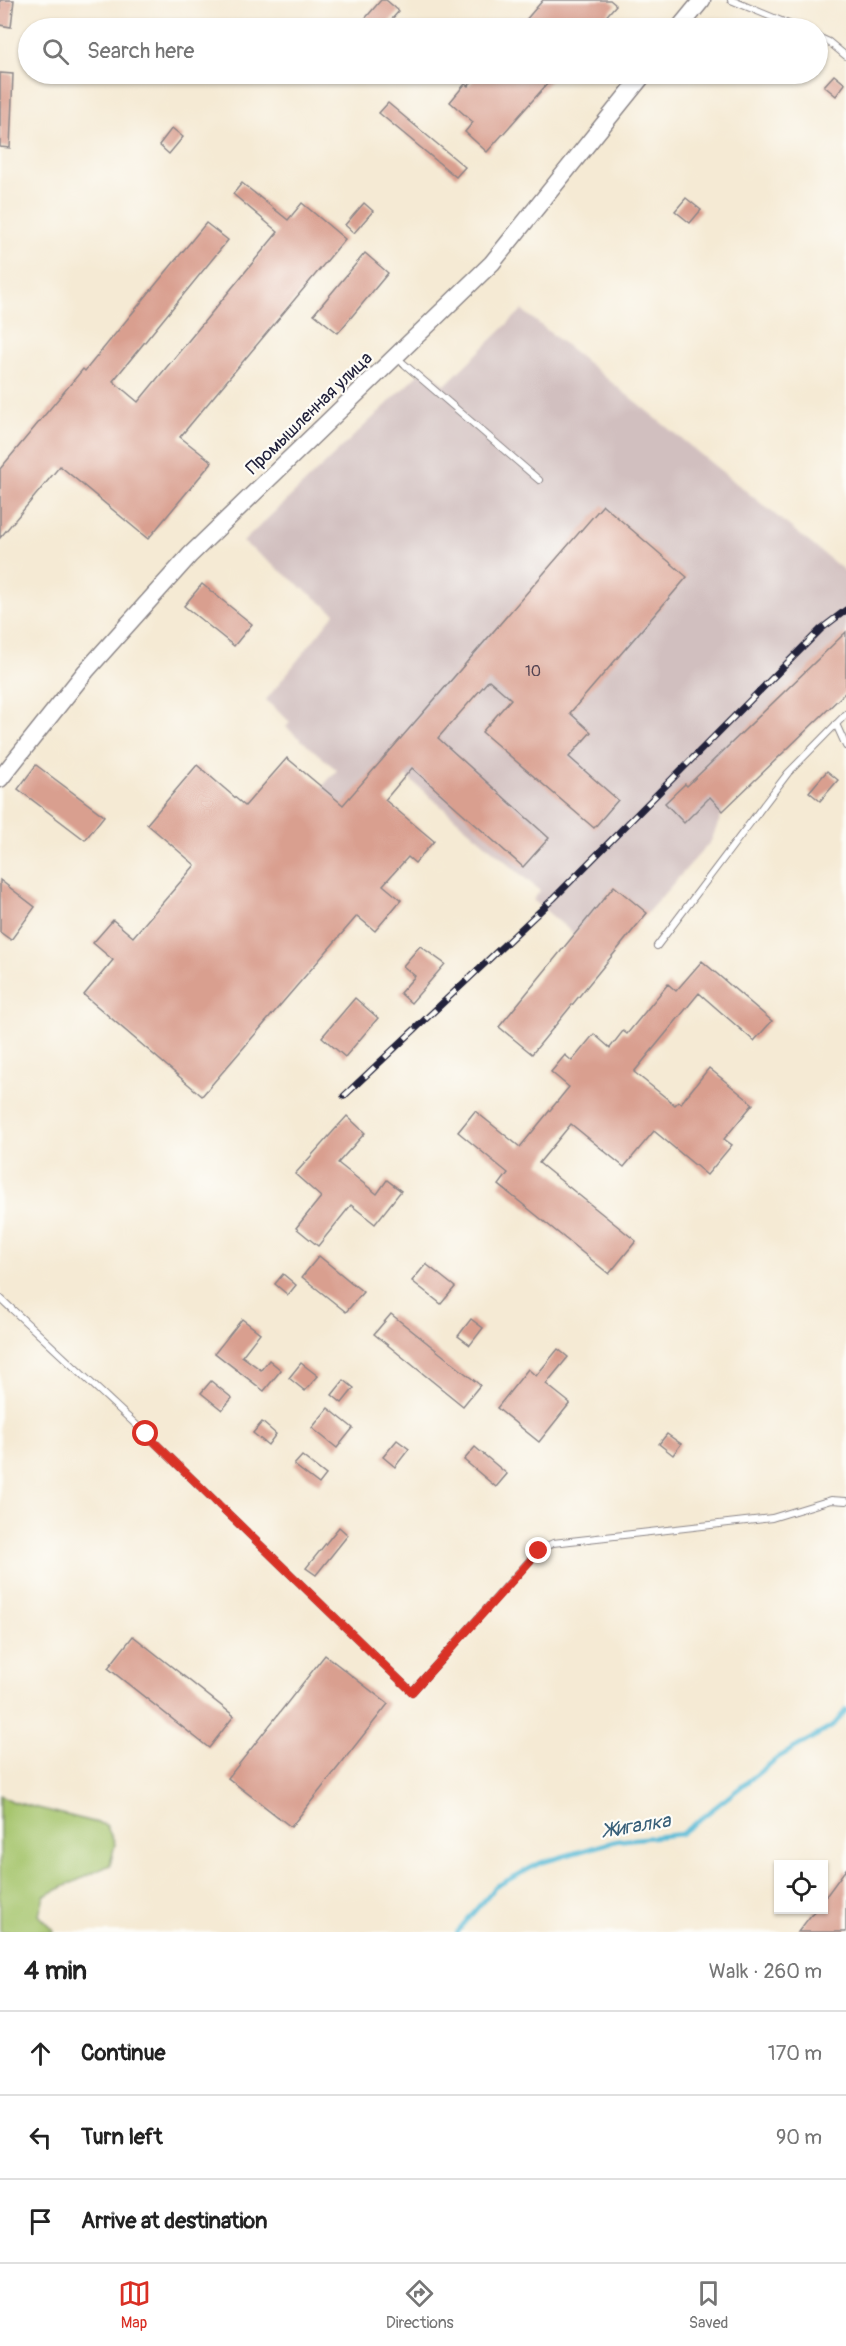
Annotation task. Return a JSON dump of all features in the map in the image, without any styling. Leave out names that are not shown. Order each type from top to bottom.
[{"type":"street","points":[[687,18],[702,0]]},
{"type":"street","name":"Промышленная улица","points":[[0,779],[86,671],[190,555],[492,263],[636,84]]},
{"type":"lane","points":[[731,0],[774,18]]},
{"type":"lane","points":[[828,42],[846,56]]},
{"type":"lane","points":[[395,357],[539,480]]},
{"type":"lane","points":[[657,946],[788,773],[846,714]]},
{"type":"lane","points":[[836,724],[846,746]]},
{"type":"lane","points":[[0,1298],[146,1434],[412,1692],[539,1551],[553,1543],[771,1518],[831,1500],[846,1501]]},
{"type":"shaded area","points":[[522,310],[846,572],[846,632],[693,780],[723,811],[711,841],[647,913],[614,886],[574,934],[533,900],[540,891],[406,776],[365,824],[322,787],[337,770],[286,727],[290,722],[266,700],[335,613],[243,542],[426,367],[445,385]]},
{"type":"green space","points":[[0,1795],[14,1802],[106,1825],[115,1844],[110,1865],[44,1896],[39,1915],[54,1931],[52,1932],[0,1932]]},
{"type":"building","points":[[0,0],[14,0],[11,27],[0,25]]},
{"type":"building","points":[[381,0],[386,0],[399,11],[393,18],[366,18]]},
{"type":"building","points":[[543,0],[610,0],[616,5],[605,18],[528,18]]},
{"type":"building","points":[[0,73],[13,74],[10,148],[0,147]]},
{"type":"building","points":[[834,75],[845,84],[836,96],[824,86]]},
{"type":"building","points":[[465,84],[468,86],[470,84],[547,84],[487,152],[465,132],[473,122],[450,102]]},
{"type":"building","points":[[388,103],[465,167],[456,177],[379,113]]},
{"type":"building","points":[[172,128],[183,137],[169,154],[159,145]]},
{"type":"building","points":[[242,183],[288,220],[302,203],[345,239],[180,437],[212,462],[148,539],[60,466],[0,538],[0,469],[83,369],[85,371],[206,223],[228,240],[113,381],[138,402],[278,232],[233,194]]},
{"type":"building","points":[[686,198],[701,210],[690,223],[675,211]]},
{"type":"building","points":[[364,203],[373,211],[354,233],[345,225]]},
{"type":"building","points":[[365,253],[388,273],[338,333],[314,314]]},
{"type":"building","points":[[603,505],[687,577],[570,713],[591,732],[569,757],[618,800],[594,828],[482,732],[511,699],[489,680],[438,738],[549,838],[523,867],[412,768],[385,800],[434,841],[415,863],[408,857],[383,885],[401,900],[375,931],[357,916],[202,1096],[84,995],[113,960],[93,943],[113,920],[133,937],[195,865],[147,824],[197,765],[245,806],[287,758],[343,805]]},
{"type":"building","points":[[202,584],[252,624],[234,646],[184,606]]},
{"type":"building","points":[[846,632],[846,692],[723,811],[710,797],[684,823],[665,803],[685,784],[687,786]]},
{"type":"building","points":[[36,765],[104,816],[85,840],[18,789]]},
{"type":"building","points":[[827,771],[838,780],[820,801],[809,792]]},
{"type":"building","points":[[0,880],[35,907],[11,940],[0,932]]},
{"type":"building","points":[[614,886],[647,913],[532,1054],[499,1027]]},
{"type":"building","points":[[420,946],[445,964],[411,1003],[400,993],[415,976],[403,966]]},
{"type":"building","points":[[702,961],[772,1021],[754,1041],[699,993],[634,1072],[675,1105],[678,1102],[681,1103],[709,1068],[753,1104],[724,1139],[732,1145],[707,1175],[654,1131],[624,1167],[571,1124],[539,1163],[636,1241],[609,1274],[499,1185],[508,1173],[458,1132],[475,1111],[520,1147],[569,1087],[551,1072],[565,1055],[572,1061],[594,1034],[610,1048],[623,1031],[627,1034],[668,984],[676,991]]},
{"type":"building","points":[[355,998],[378,1018],[345,1057],[322,1037]]},
{"type":"building","points":[[347,1116],[365,1133],[338,1163],[377,1194],[387,1180],[401,1191],[375,1224],[351,1205],[318,1246],[296,1228],[321,1197],[295,1174]]},
{"type":"building","points":[[319,1256],[363,1292],[346,1312],[302,1277]]},
{"type":"building","points":[[426,1264],[455,1287],[441,1304],[412,1281]]},
{"type":"building","points":[[283,1274],[296,1285],[288,1295],[275,1284]]},
{"type":"building","points":[[391,1314],[480,1385],[463,1406],[374,1334]]},
{"type":"building","points":[[242,1319],[260,1333],[242,1356],[261,1370],[269,1360],[281,1370],[264,1391],[215,1353]]},
{"type":"building","points":[[471,1319],[483,1328],[470,1345],[458,1336]]},
{"type":"building","points":[[558,1349],[568,1357],[546,1384],[570,1403],[539,1442],[497,1408],[528,1369],[536,1376]]},
{"type":"building","points":[[301,1363],[318,1376],[305,1391],[289,1378]]},
{"type":"building","points":[[344,1380],[354,1388],[342,1403],[332,1395]]},
{"type":"building","points":[[211,1381],[232,1398],[222,1410],[201,1393]]},
{"type":"building","points":[[328,1408],[353,1428],[337,1448],[312,1428]]},
{"type":"building","points":[[262,1422],[276,1434],[268,1445],[253,1433]]},
{"type":"building","points":[[667,1434],[681,1444],[673,1455],[659,1444]]},
{"type":"building","points":[[397,1440],[409,1449],[395,1467],[383,1457]]},
{"type":"building","points":[[475,1447],[507,1474],[496,1487],[464,1460]]},
{"type":"building","points":[[302,1456],[326,1475],[319,1484],[294,1465]]},
{"type":"building","points":[[339,1527],[348,1535],[316,1575],[306,1568]]},
{"type":"building","points":[[133,1636],[234,1716],[209,1748],[108,1668]]},
{"type":"building","points":[[325,1655],[388,1704],[291,1827],[228,1778]]},
{"type":"building","points":[[846,1869],[846,1932],[798,1932],[812,1914],[828,1914],[828,1894]]},
{"type":"waterway","name":"Жигалка","points":[[457,1932],[495,1887],[540,1863],[616,1841],[681,1834],[779,1757],[833,1726],[846,1710]]},
{"type":"railway","points":[[344,1096],[554,898],[821,629],[846,610]]},
{"type":"route","points":[[146,1434],[412,1692],[539,1551]]}]
